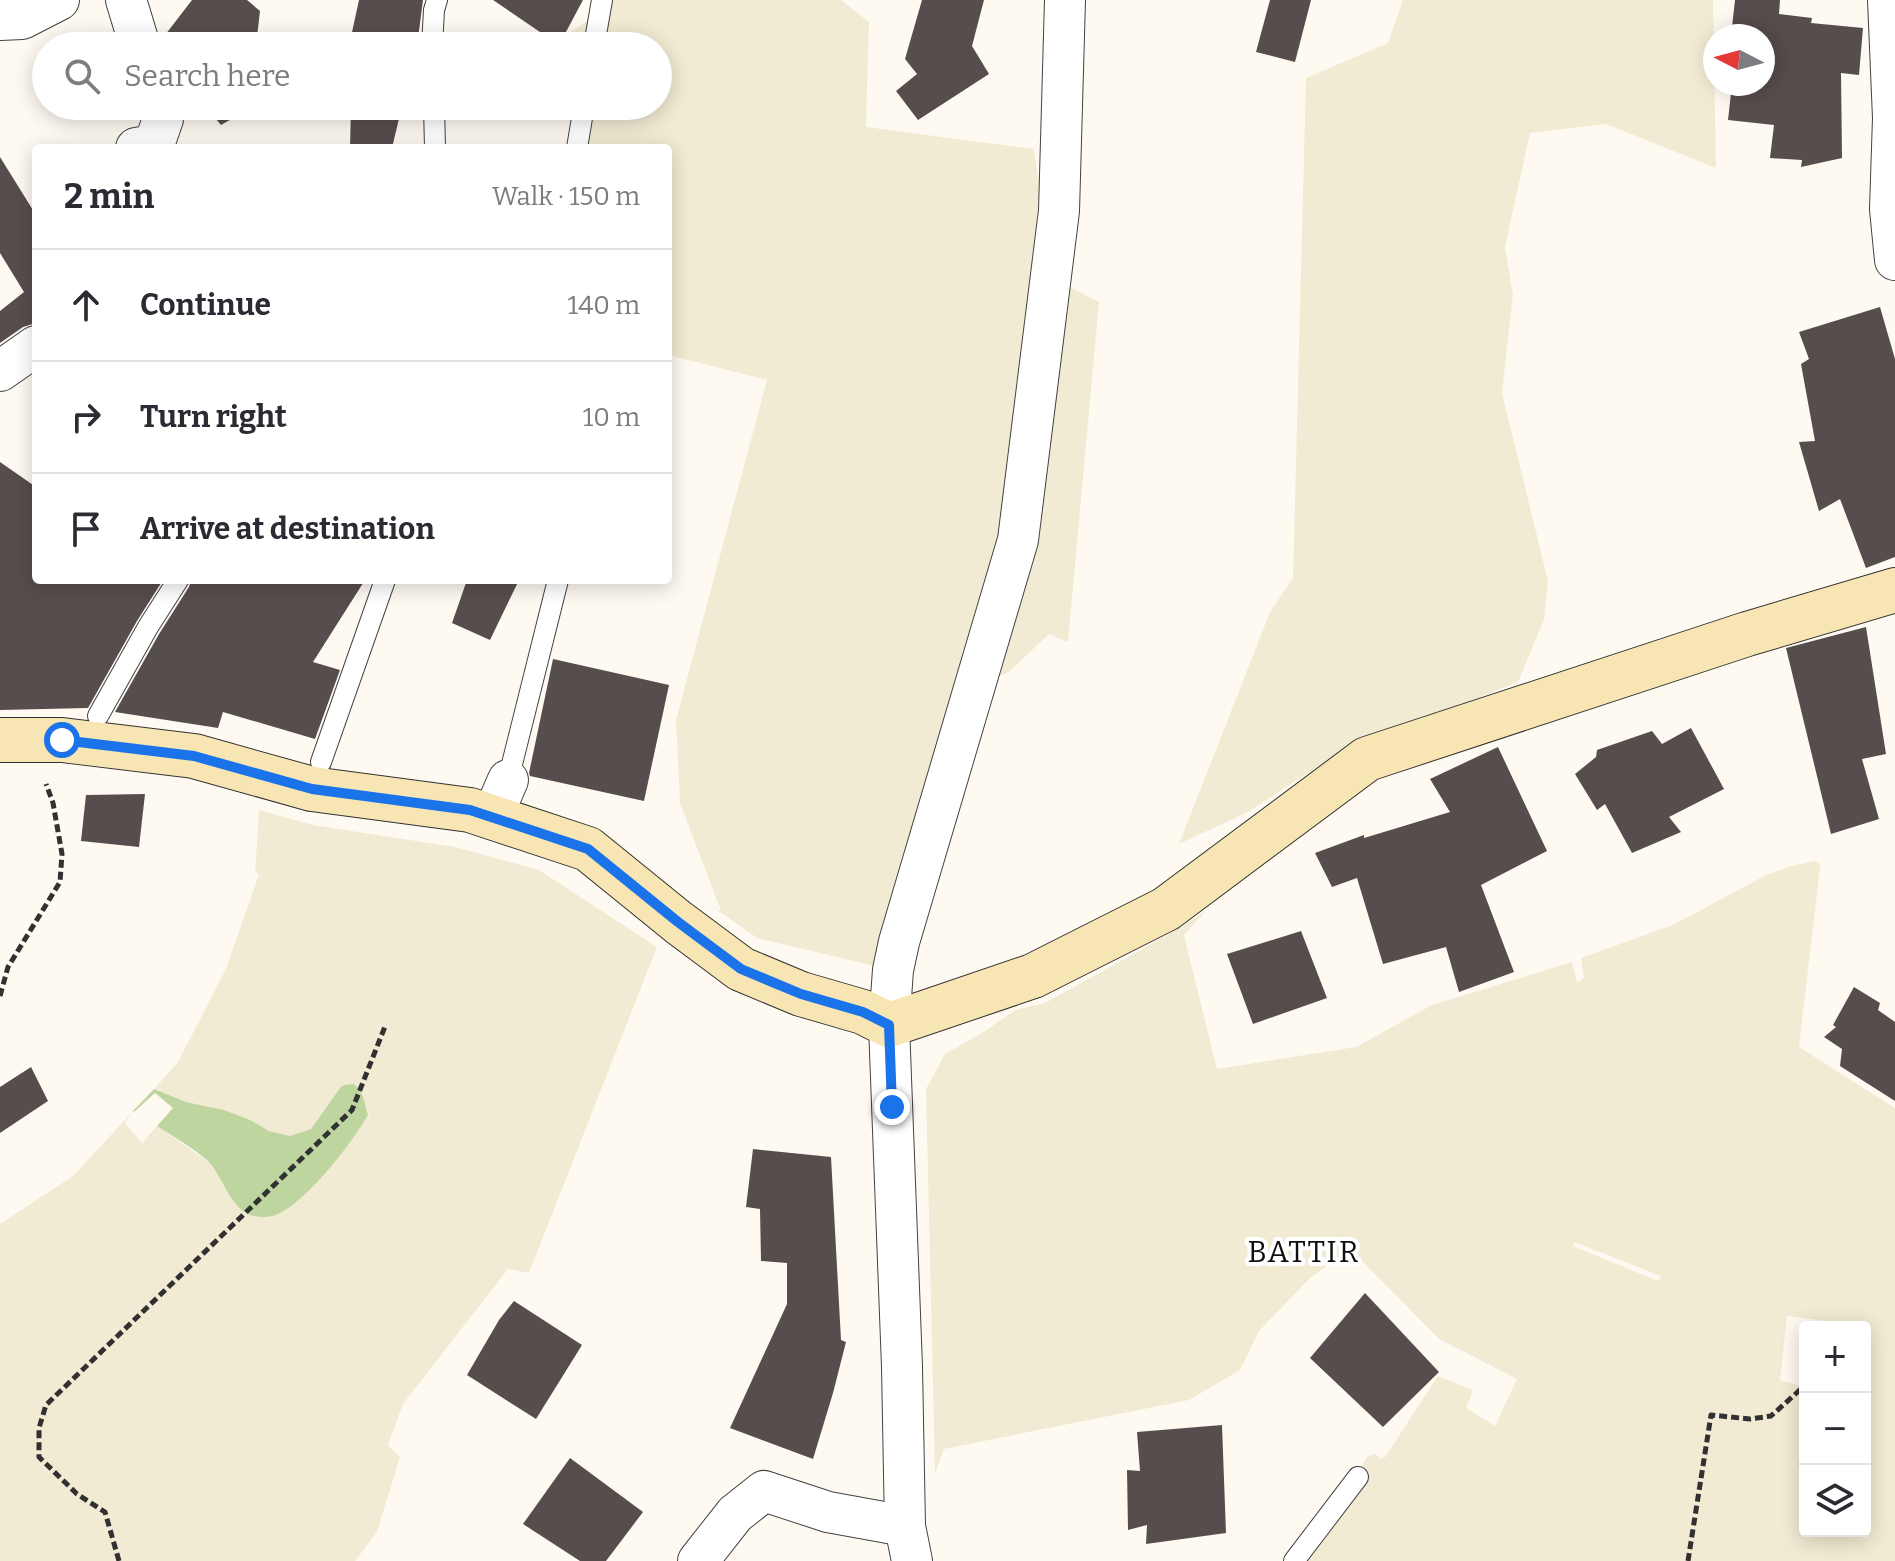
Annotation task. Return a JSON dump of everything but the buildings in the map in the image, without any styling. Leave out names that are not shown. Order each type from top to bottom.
[{"type":"street","points":[[0,20],[22,19],[59,0]]},
{"type":"street","points":[[126,0],[136,32]]},
{"type":"street","points":[[698,1561],[735,1514],[764,1491],[909,1544],[889,1025],[893,970],[1018,540],[1059,211],[1065,0]]},
{"type":"street","points":[[1888,0],[1893,118],[1890,209],[1895,260]]},
{"type":"street","points":[[154,144],[163,120]]},
{"type":"street","points":[[0,371],[32,349]]},
{"type":"street","points":[[17,740],[62,740],[90,729],[194,756],[316,776],[470,810],[500,798],[588,849],[741,969],[801,994],[863,1012],[889,1025],[1033,976],[1166,909],[1367,759],[1747,634],[1895,590]]},
{"type":"lane","points":[[433,32],[437,0]]},
{"type":"lane","points":[[596,32],[602,0]]},
{"type":"lane","points":[[435,120],[436,144]]},
{"type":"lane","points":[[578,144],[582,120]]},
{"type":"lane","points":[[90,729],[175,584]]},
{"type":"lane","points":[[316,776],[384,584]]},
{"type":"lane","points":[[500,798],[557,584]]},
{"type":"lane","points":[[1294,1561],[1358,1477]]},
{"type":"path","points":[[0,996],[8,967],[60,882],[62,854],[55,816],[17,740]]},
{"type":"path","points":[[119,1561],[105,1512],[77,1494],[39,1457],[39,1428],[46,1405],[352,1110],[386,1024]]},
{"type":"path","points":[[1688,1561],[1711,1415],[1750,1419],[1771,1416],[1799,1391]]},
{"type":"shaded area","points":[[595,0],[841,0],[869,22],[866,127],[1034,149],[1045,225],[1001,529],[883,968],[757,938],[709,904],[721,911],[680,803],[676,720],[767,380],[672,356],[672,144],[571,144],[575,120],[672,120],[672,32],[570,32],[589,20]]},
{"type":"shaded area","points":[[1403,0],[1713,0],[1713,24],[1703,24],[1703,96],[1715,96],[1716,168],[1606,124],[1530,133],[1505,247],[1513,295],[1502,393],[1548,581],[1544,620],[1518,682],[1334,756],[1248,812],[1179,844],[1270,612],[1293,578],[1306,78],[1388,43]]},
{"type":"shaded area","points":[[1052,278],[1099,302],[1068,642],[1049,634],[1009,672],[977,685]]},
{"type":"shaded area","points":[[259,810],[313,825],[455,847],[539,870],[657,947],[529,1273],[508,1269],[403,1404],[388,1445],[400,1457],[377,1532],[355,1561],[0,1561],[0,1224],[73,1176],[133,1111],[125,1123],[142,1143],[157,1126],[209,1162],[246,1214],[266,1217],[299,1200],[369,1115],[363,1097],[340,1088],[311,1129],[290,1136],[279,1135],[224,1110],[186,1102],[154,1089],[178,1062],[226,969],[259,874],[255,872]]},
{"type":"shaded area","points":[[1815,861],[1820,864],[1799,1047],[1895,1108],[1895,1561],[1294,1561],[1368,1456],[1375,1454],[1381,1459],[1385,1457],[1438,1376],[1473,1390],[1466,1408],[1495,1426],[1517,1379],[1439,1339],[1350,1249],[1310,1278],[1259,1331],[1240,1370],[1189,1400],[944,1449],[935,1473],[926,1089],[945,1054],[1015,1010],[1045,1003],[1206,911],[1184,935],[1217,1069],[1356,1047],[1432,1005],[1572,962],[1577,983],[1584,978],[1581,958],[1675,924],[1766,875]],"holes":[[[1574,1242],[1661,1276],[1658,1281],[1573,1246]]]},
{"type":"green space","points":[[354,1084],[362,1094],[368,1115],[361,1127],[328,1170],[302,1197],[278,1214],[267,1217],[242,1210],[208,1161],[157,1126],[173,1108],[155,1093],[133,1111],[154,1089],[186,1102],[224,1110],[269,1131],[290,1136],[311,1129],[340,1088]]},
{"type":"district","name":"BATTIR","points":[[1304,1252]]},
{"type":"route","points":[[62,740],[194,756],[312,789],[470,810],[588,849],[741,969],[801,994],[863,1012],[889,1025],[892,1107]]}]
